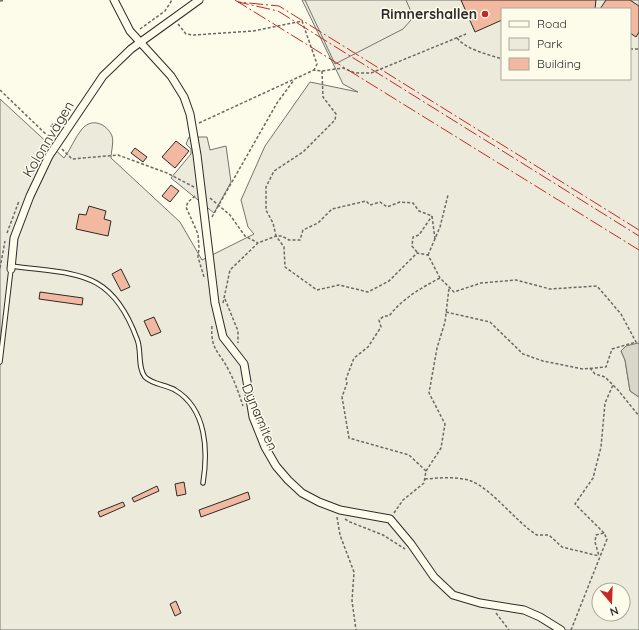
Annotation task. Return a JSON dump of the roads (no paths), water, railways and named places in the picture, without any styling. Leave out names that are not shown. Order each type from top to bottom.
[{"type":"street","points":[[114,0],[130,31],[171,76],[184,97],[192,126],[215,303],[223,337],[244,364],[253,417],[265,447],[276,466],[302,493],[319,502],[340,510],[390,519],[411,544],[434,577],[453,595],[480,603],[524,610],[540,617],[561,630]]},
{"type":"street","name":"Kolonnvägen","points":[[11,267],[14,238],[30,196],[49,156],[102,76],[140,43],[199,0]]},
{"type":"lane","name":"Kolonnvägen","points":[[0,362],[11,267]]},
{"type":"lane","points":[[11,267],[83,276],[96,281],[113,295],[121,305],[138,340],[143,375],[149,381],[179,392],[189,401],[195,412],[205,442],[206,458],[204,483]]},
{"type":"place","name":"Rimnershallen","points":[[485,14]]}]
